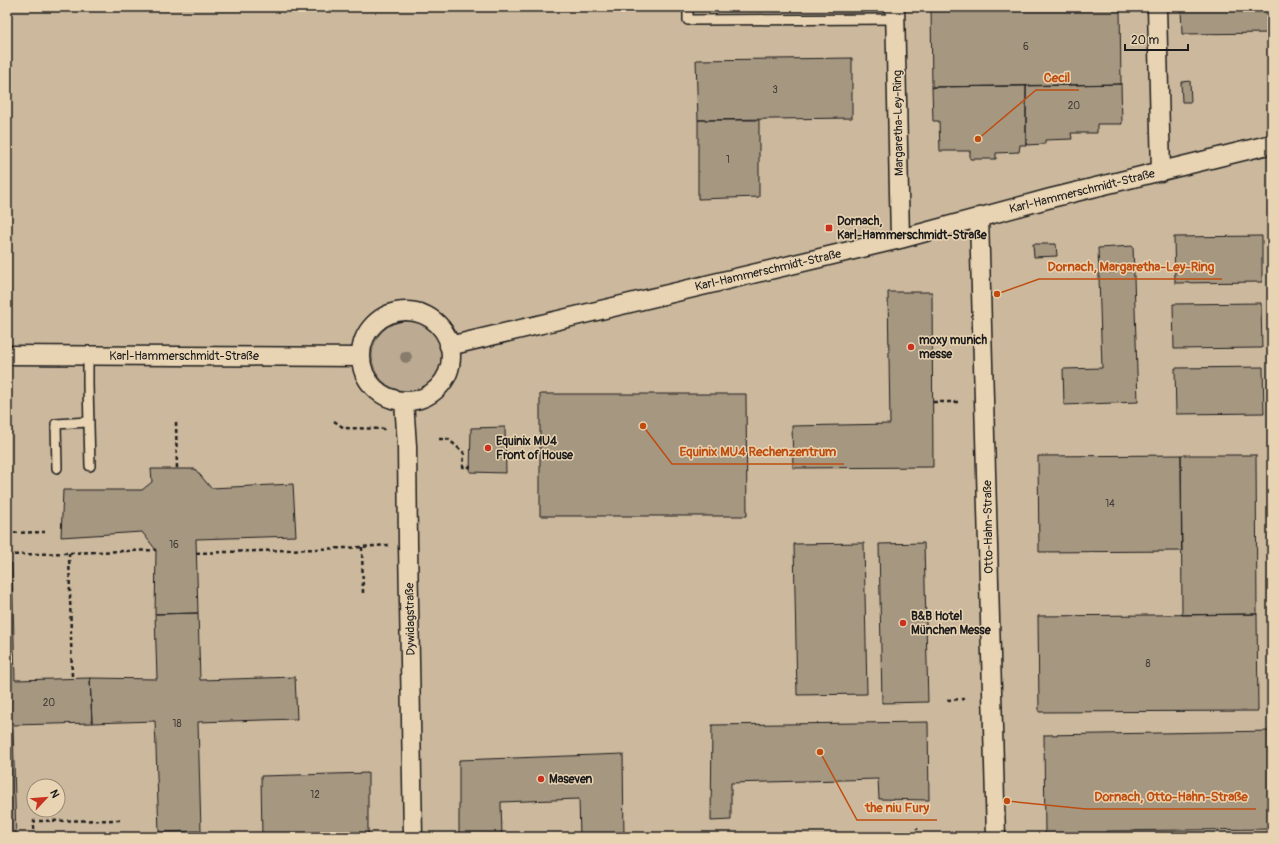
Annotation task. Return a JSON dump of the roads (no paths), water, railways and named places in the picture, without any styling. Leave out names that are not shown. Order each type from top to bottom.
[{"type":"street","points":[[1157,7],[1161,172]]},
{"type":"street","name":"Margaretha-Ley-Ring","points":[[896,13],[900,239]]},
{"type":"street","name":"Karl-Hammerschmidt-Straße","points":[[449,346],[900,239],[1051,198],[1272,144]]},
{"type":"street","name":"Otto-Hahn-Straße","points":[[979,217],[996,837]]},
{"type":"street","points":[[400,312],[422,314],[431,319],[446,336],[449,346],[449,369],[444,380],[427,396],[416,400],[404,401],[391,399],[379,392],[370,383],[364,371],[361,357],[362,346],[372,327],[389,315],[400,312]]},
{"type":"street","name":"Karl-Hammerschmidt-Straße","points":[[7,355],[361,357]]},
{"type":"street","name":"Dywidagstraße","points":[[404,401],[406,429],[414,837]]},
{"type":"lane","points":[[688,7],[688,20],[896,13]]},
{"type":"lane","points":[[88,356],[90,466]]},
{"type":"lane","points":[[57,468],[56,424],[88,422]]},
{"type":"place","name":"Cecil","points":[[978,139]]},
{"type":"place","name":"Dornach, Karl-Hammerschmidt-Straße","points":[[829,228]]},
{"type":"place","name":"Dornach, Margaretha-Ley-Ring","points":[[997,294]]},
{"type":"place","name":"moxy munich messe","points":[[911,347]]},
{"type":"place","name":"Equinix MU4 Rechenzentrum","points":[[643,426]]},
{"type":"place","name":"Equinix MU4 Front of House","points":[[488,448]]},
{"type":"place","name":"B&B Hotel München Messe","points":[[903,623]]},
{"type":"place","name":"the niu Fury","points":[[820,752]]},
{"type":"place","name":"Maseven","points":[[541,779]]},
{"type":"place","name":"Dornach, Otto-Hahn-Straße","points":[[1007,801]]}]
